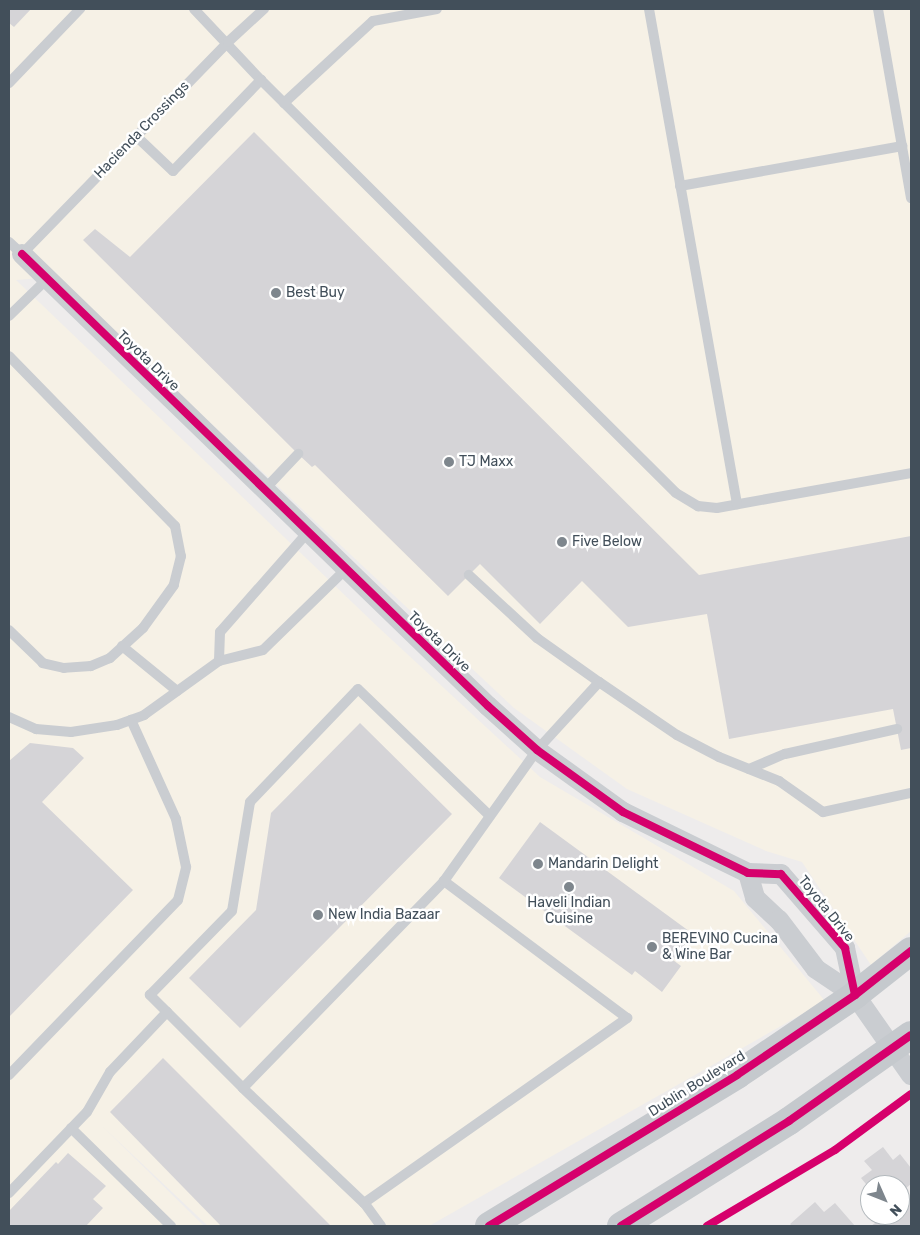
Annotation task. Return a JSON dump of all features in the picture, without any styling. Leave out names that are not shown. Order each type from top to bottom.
[{"type":"main road","name":"Dublin Boulevard","points":[[489,1226],[737,1075],[855,995],[911,951]]},
{"type":"main road","points":[[621,1226],[773,1132],[902,1042]]},
{"type":"street","name":"Toyota Drive","points":[[15,248],[346,569],[537,750],[623,812],[748,873],[781,874],[804,898],[845,948],[855,995]]},
{"type":"street","points":[[748,873],[755,898],[779,920],[816,969],[855,995],[902,1042],[911,1076]]},
{"type":"lane","points":[[9,82],[80,9]]},
{"type":"lane","points":[[194,9],[228,42],[261,80],[676,493],[698,506],[717,508],[911,472]]},
{"type":"lane","name":"Hacienda Crossings","points":[[15,248],[136,136],[228,42],[264,9]]},
{"type":"lane","points":[[284,103],[373,21],[437,9]]},
{"type":"lane","points":[[649,9],[737,504]]},
{"type":"lane","points":[[878,9],[911,198]]},
{"type":"lane","points":[[136,136],[173,171],[261,80]]},
{"type":"lane","points":[[680,186],[902,146]]},
{"type":"lane","points":[[9,316],[46,280]]},
{"type":"lane","points":[[9,356],[175,526],[181,556],[174,585],[143,628],[110,658],[91,666],[64,668],[43,663],[9,630]]},
{"type":"lane","points":[[264,490],[298,454]]},
{"type":"lane","points":[[219,661],[220,632],[308,532]]},
{"type":"lane","points":[[9,717],[36,729],[71,732],[117,725],[144,715],[219,661],[263,650],[346,569]]},
{"type":"lane","points":[[469,575],[537,638],[677,736],[749,769],[779,780],[823,812],[911,793]]},
{"type":"lane","points":[[122,646],[177,691]]},
{"type":"lane","points":[[243,1088],[444,881],[537,750],[599,682]]},
{"type":"lane","points":[[381,1226],[364,1203],[243,1088],[150,995],[232,911],[250,802],[358,689],[490,816]]},
{"type":"lane","points":[[9,1075],[178,900],[186,866],[176,819],[131,720]]},
{"type":"lane","points":[[749,769],[785,754],[897,729]]},
{"type":"lane","points":[[364,1203],[627,1018],[444,881]]},
{"type":"lane","points":[[9,1193],[87,1112],[110,1072],[167,1012]]},
{"type":"lane","points":[[71,1128],[165,1224]]},
{"type":"shaded area","points":[[9,9],[911,9],[911,931],[871,965],[802,862],[766,851],[627,789],[514,708],[55,277],[16,280],[378,627],[540,777],[734,891],[825,1001],[429,1226],[208,1226],[101,1125],[204,1226],[9,1226]]},
{"type":"building","points":[[9,9],[31,9],[14,27],[9,23]]},
{"type":"building","points":[[254,132],[699,575],[911,536],[911,748],[901,750],[893,709],[729,739],[707,614],[628,627],[582,581],[540,624],[480,564],[448,596],[315,465],[312,467],[298,454],[83,240],[95,229],[130,257]]},
{"type":"building","points":[[360,723],[452,814],[240,1028],[189,978],[256,910],[271,813]]},
{"type":"building","points":[[30,743],[73,748],[84,758],[42,802],[133,890],[9,1017],[9,761]]},
{"type":"building","points":[[540,822],[693,934],[673,960],[681,966],[662,992],[635,971],[632,975],[499,878]]},
{"type":"building","points":[[163,1058],[331,1226],[221,1226],[110,1112]]},
{"type":"building","points":[[883,1147],[893,1160],[900,1154],[911,1168],[911,1184],[910,1175],[865,1175],[872,1170],[864,1161]]},
{"type":"building","points":[[68,1153],[106,1186],[93,1199],[103,1208],[86,1226],[9,1226],[9,1211],[56,1162],[58,1164]]},
{"type":"building","points":[[815,1202],[824,1212],[835,1203],[855,1226],[792,1226],[790,1224]]},
{"type":"building","points":[[910,1202],[911,1203],[911,1226],[871,1226],[910,1225]]},
{"type":"cycle path","points":[[22,254],[488,706],[537,750],[623,812],[748,873],[781,874],[845,948],[855,995]]},
{"type":"cycle path","points":[[489,1226],[737,1075],[855,995],[911,951]]},
{"type":"cycle path","points":[[621,1226],[789,1121],[911,1035]]},
{"type":"cycle path","points":[[707,1226],[835,1150],[911,1094]]},
{"type":"place","name":"Best Buy","points":[[276,293]]},
{"type":"place","name":"TJ Maxx","points":[[449,462]]},
{"type":"place","name":"Five Below","points":[[562,542]]},
{"type":"place","name":"Mandarin Delight","points":[[538,864]]},
{"type":"place","name":"Haveli Indian Cuisine","points":[[569,887]]},
{"type":"place","name":"New India Bazaar","points":[[318,915]]},
{"type":"place","name":"BEREVINO Cucina & Wine Bar","points":[[652,947]]}]
